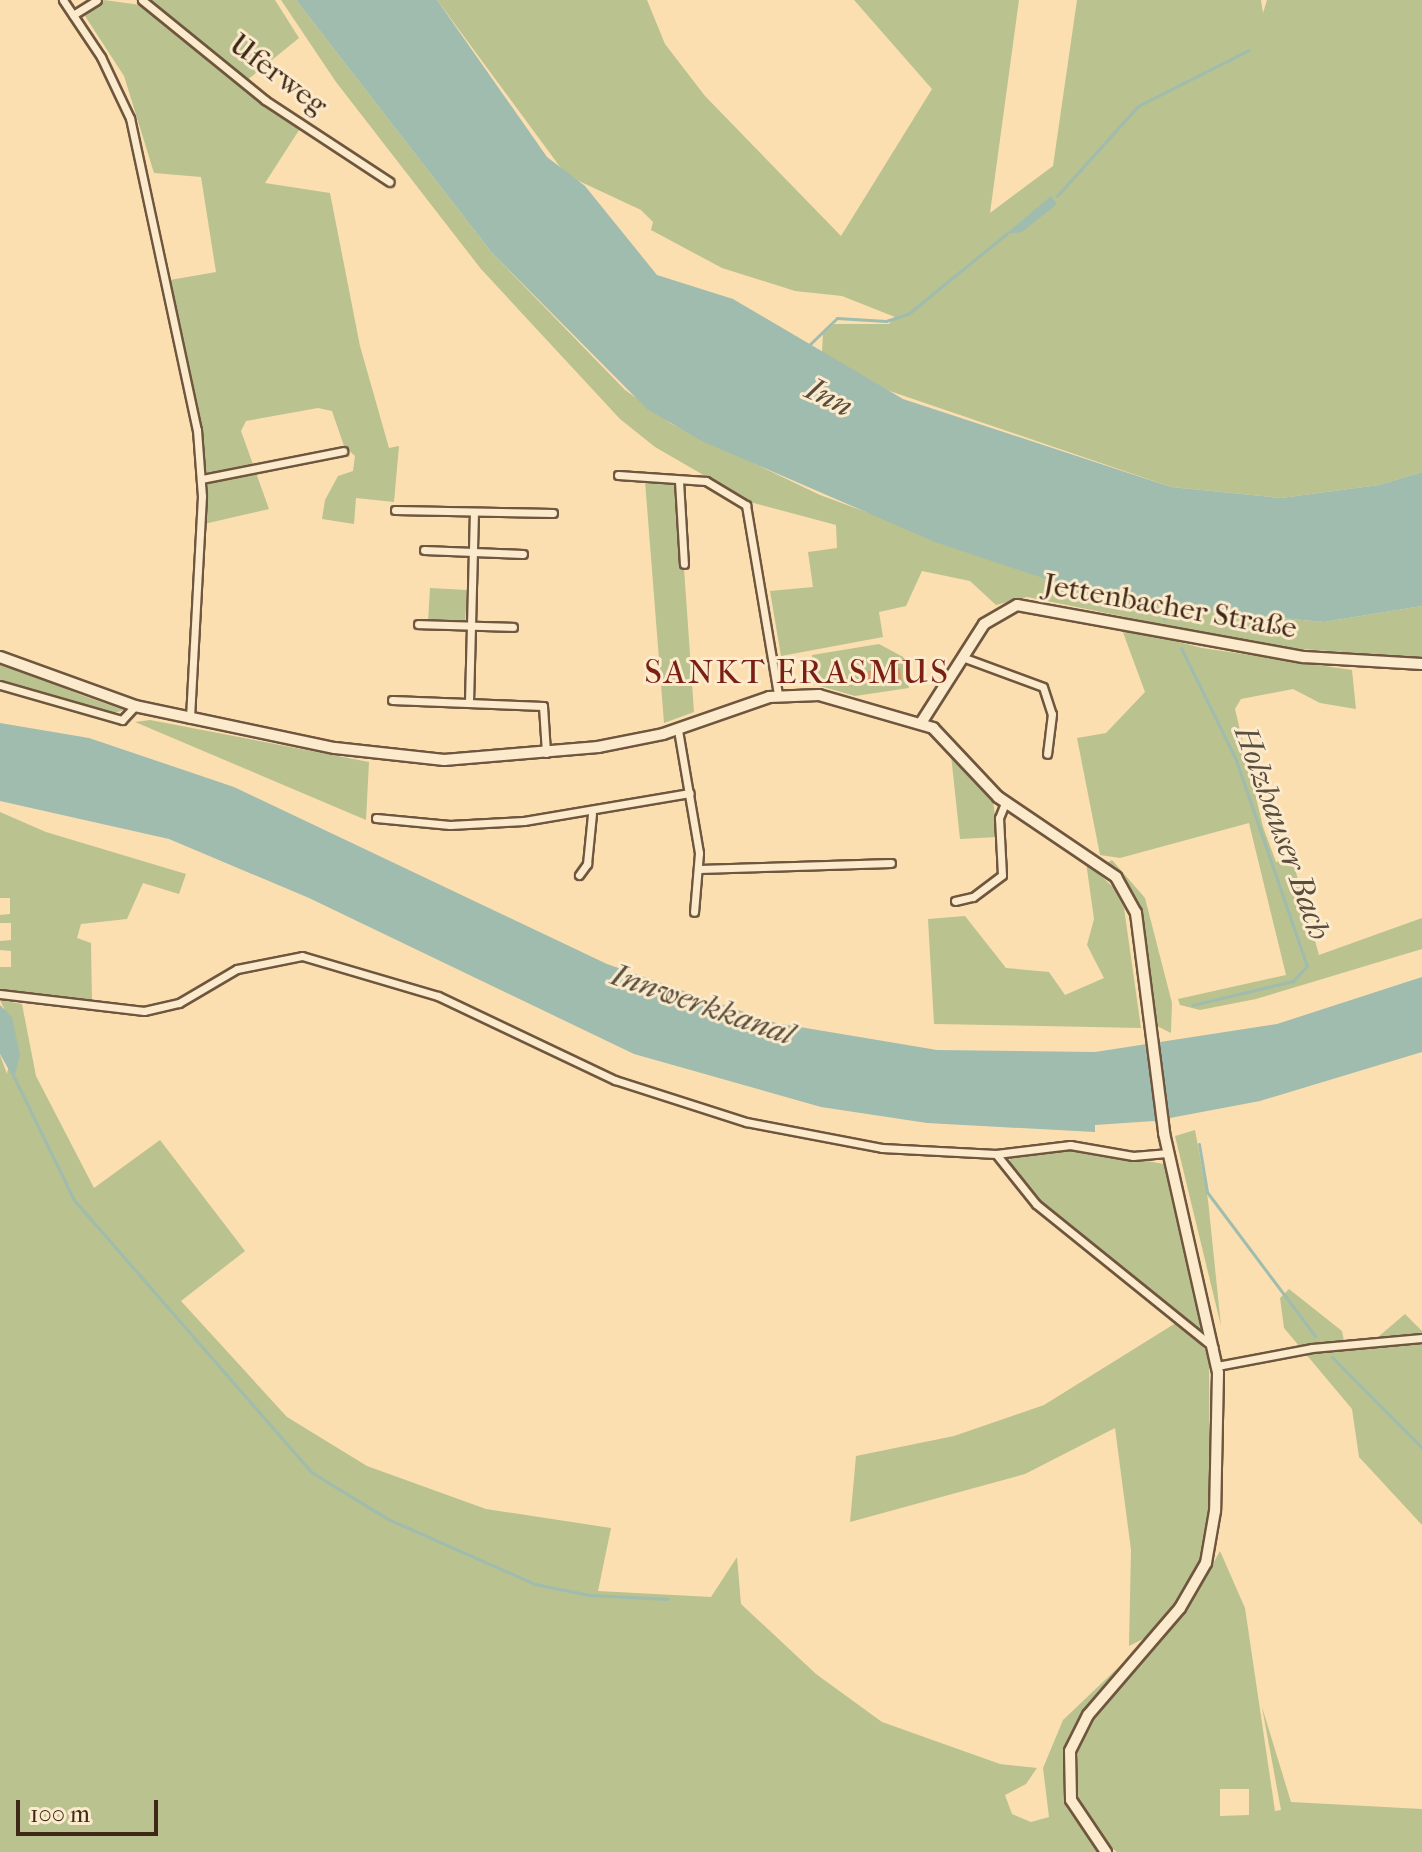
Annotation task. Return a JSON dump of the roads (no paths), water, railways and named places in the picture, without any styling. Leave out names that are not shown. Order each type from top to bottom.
[{"type":"street","points":[[63,0],[130,118],[202,479],[190,719]]},
{"type":"street","points":[[73,15],[97,0]]},
{"type":"street","name":"Uferweg","points":[[142,0],[273,106],[390,182]]},
{"type":"street","points":[[202,479],[343,451]]},
{"type":"street","points":[[618,475],[719,486],[750,513],[778,695]]},
{"type":"street","points":[[679,481],[684,564]]},
{"type":"street","points":[[395,510],[553,513]]},
{"type":"street","points":[[469,702],[474,512]]},
{"type":"street","points":[[424,550],[523,554]]},
{"type":"street","name":"Jettenbacher Straße","points":[[921,723],[962,657],[994,614],[1026,605],[1304,657],[1422,664]]},
{"type":"street","points":[[418,624],[513,627]]},
{"type":"street","points":[[0,657],[135,706],[190,719],[300,742],[444,760],[546,753],[678,730],[778,695],[819,695],[921,723],[945,737],[1005,803],[1101,863],[1125,888],[1136,913],[1164,1133],[1217,1366],[1215,1511],[1206,1563],[1190,1595],[1088,1715],[1070,1751],[1071,1800],[1106,1852]]},
{"type":"street","points":[[962,657],[1004,669],[1047,692],[1052,714],[1047,754]]},
{"type":"street","points":[[0,685],[117,719],[130,718],[135,706]]},
{"type":"street","points":[[392,700],[543,706],[546,753]]},
{"type":"street","points":[[678,730],[690,793],[699,869],[694,912]]},
{"type":"street","points":[[376,818],[487,824],[592,814],[690,793]]},
{"type":"street","points":[[955,901],[973,897],[1002,875],[999,818],[1005,803]]},
{"type":"street","points":[[579,875],[587,864],[592,814]]},
{"type":"street","points":[[699,869],[891,863]]},
{"type":"street","points":[[0,994],[116,1011],[156,1010],[237,969],[302,956],[438,996],[615,1080],[746,1122],[882,1148],[996,1154],[1070,1145],[1133,1156],[1169,1153]]},
{"type":"street","points":[[996,1154],[1036,1204],[1214,1349]]},
{"type":"street","points":[[1217,1366],[1320,1346],[1422,1338]]},
{"type":"water","name":"Inn","points":[[296,0],[437,0],[547,157],[585,186],[657,275],[733,299],[903,399],[1171,487],[1281,498],[1379,485],[1422,472],[1422,606],[1324,622],[1216,612],[1058,583],[935,542],[702,441],[647,409],[492,253]]},
{"type":"water","points":[[1051,196],[1057,204],[1022,232],[1006,234]]},
{"type":"water","name":"Innwerkkanal","points":[[0,723],[89,738],[234,787],[607,964],[776,1023],[937,1050],[1095,1052],[1277,1024],[1422,977],[1422,1052],[1260,1101],[1154,1121],[1095,1125],[1095,1132],[927,1123],[821,1107],[634,1054],[309,898],[169,839],[0,801]]},
{"type":"water","points":[[0,1005],[12,1017],[20,1055],[14,1079],[0,1054]]},
{"type":"waterway","points":[[1057,196],[1138,106],[1249,50]]},
{"type":"waterway","points":[[808,346],[837,318],[886,321],[908,314],[1006,234]]},
{"type":"waterway","name":"Holzhauser Bach","points":[[1159,599],[1164,619]]},
{"type":"waterway","name":"Holzhauser Bach","points":[[1181,648],[1236,760],[1307,966],[1293,981],[1193,1005]]},
{"type":"waterway","points":[[14,1077],[74,1200],[311,1472],[388,1519],[535,1584],[589,1595],[668,1599]]},
{"type":"waterway","name":"Holzhauser Bach","points":[[1199,1144],[1207,1192],[1315,1336]]},
{"type":"waterway","name":"Holzhauser Bach","points":[[1332,1357],[1422,1448]]},
{"type":"district","name":"SANKT ERASMUS","points":[[797,673]]}]
